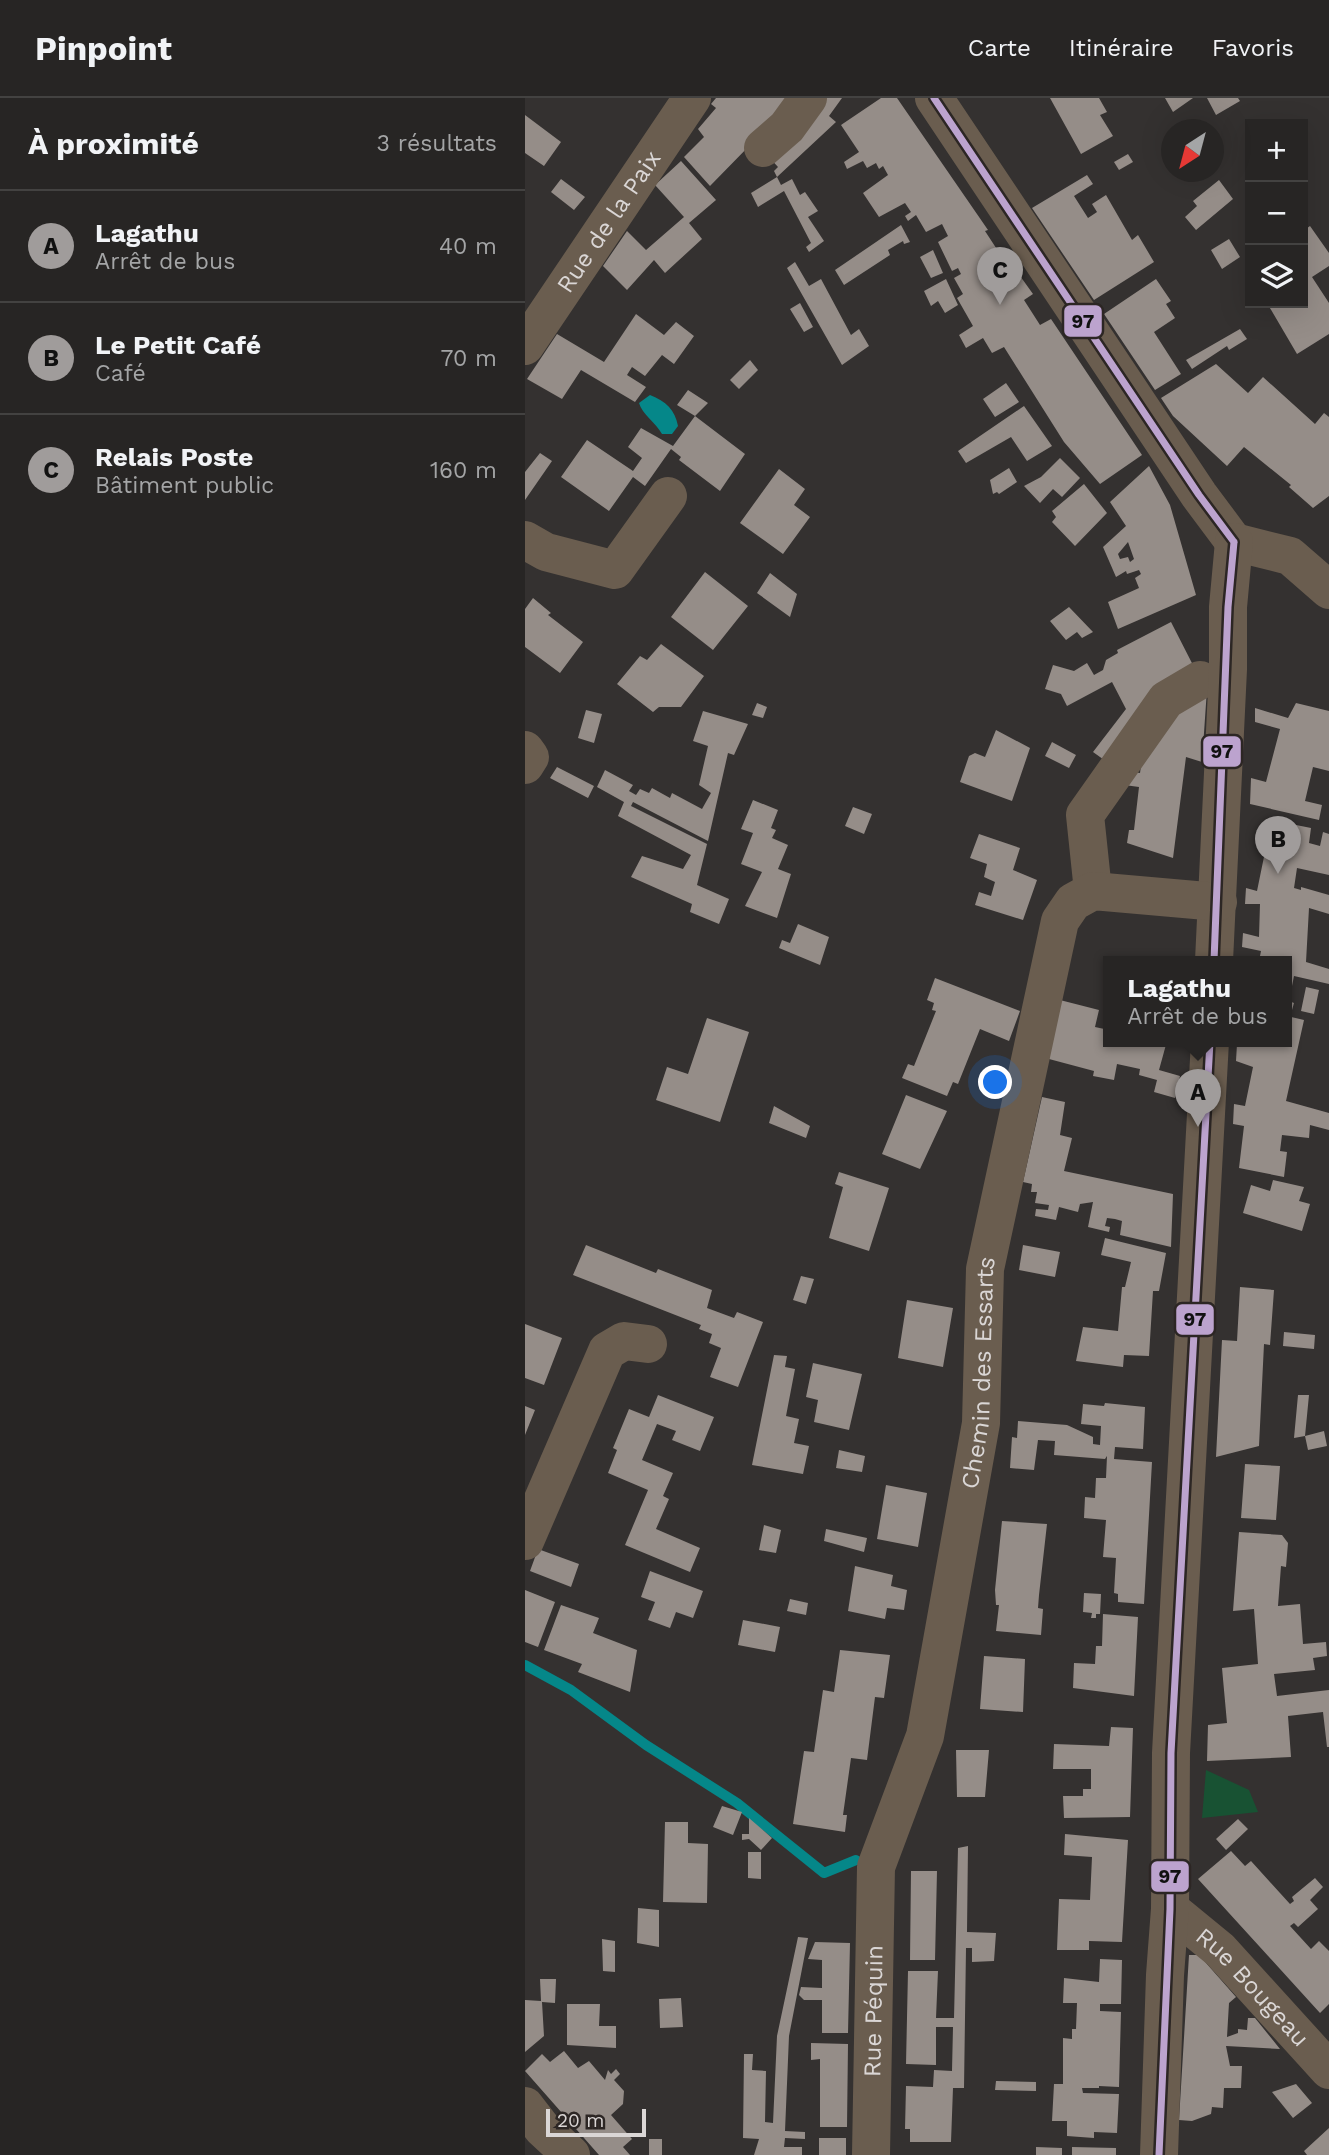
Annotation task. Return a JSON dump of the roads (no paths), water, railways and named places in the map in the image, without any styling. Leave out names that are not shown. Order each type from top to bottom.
[{"type":"street","name":"Rue de la Paix","points":[[525,346],[692,98]]},
{"type":"street","points":[[763,148],[787,127],[808,98]]},
{"type":"street","points":[[935,98],[1199,495],[1234,542],[1290,556],[1329,590]]},
{"type":"street","points":[[525,540],[546,552],[615,570],[668,496]]},
{"type":"street","points":[[1214,956],[1229,668],[1228,607],[1234,542]]},
{"type":"street","points":[[1200,680],[1166,700],[1085,815],[1093,891],[1218,902]]},
{"type":"street","points":[[525,750],[530,757],[525,765]]},
{"type":"street","name":"Chemin des Essarts","points":[[876,1867],[925,1736],[981,1423],[985,1269],[1038,1018],[1060,921],[1073,902],[1093,891]]},
{"type":"street","points":[[1159,2155],[1170,1909],[1171,1753],[1210,1047]]},
{"type":"street","points":[[525,1542],[607,1351],[624,1341],[648,1344]]},
{"type":"street","name":"Rue Péquin","points":[[871,2155],[876,1867]]},
{"type":"street","name":"Rue Bougeau","points":[[1170,1909],[1220,1950],[1329,2070]]},
{"type":"street","points":[[525,2106],[542,2128],[572,2155]]},
{"type":"water","points":[[650,395],[665,403],[675,415],[678,426],[672,434],[662,434],[641,407],[639,403]]},
{"type":"waterway","points":[[525,1665],[571,1690],[646,1745],[737,1803],[824,1873],[856,1860]]},
{"type":"place","name":"Relais Poste","points":[[1000,305]]},
{"type":"place","name":"Le Petit Café","points":[[1278,874]]},
{"type":"place","name":"Lagathu","points":[[1198,1127]]}]
